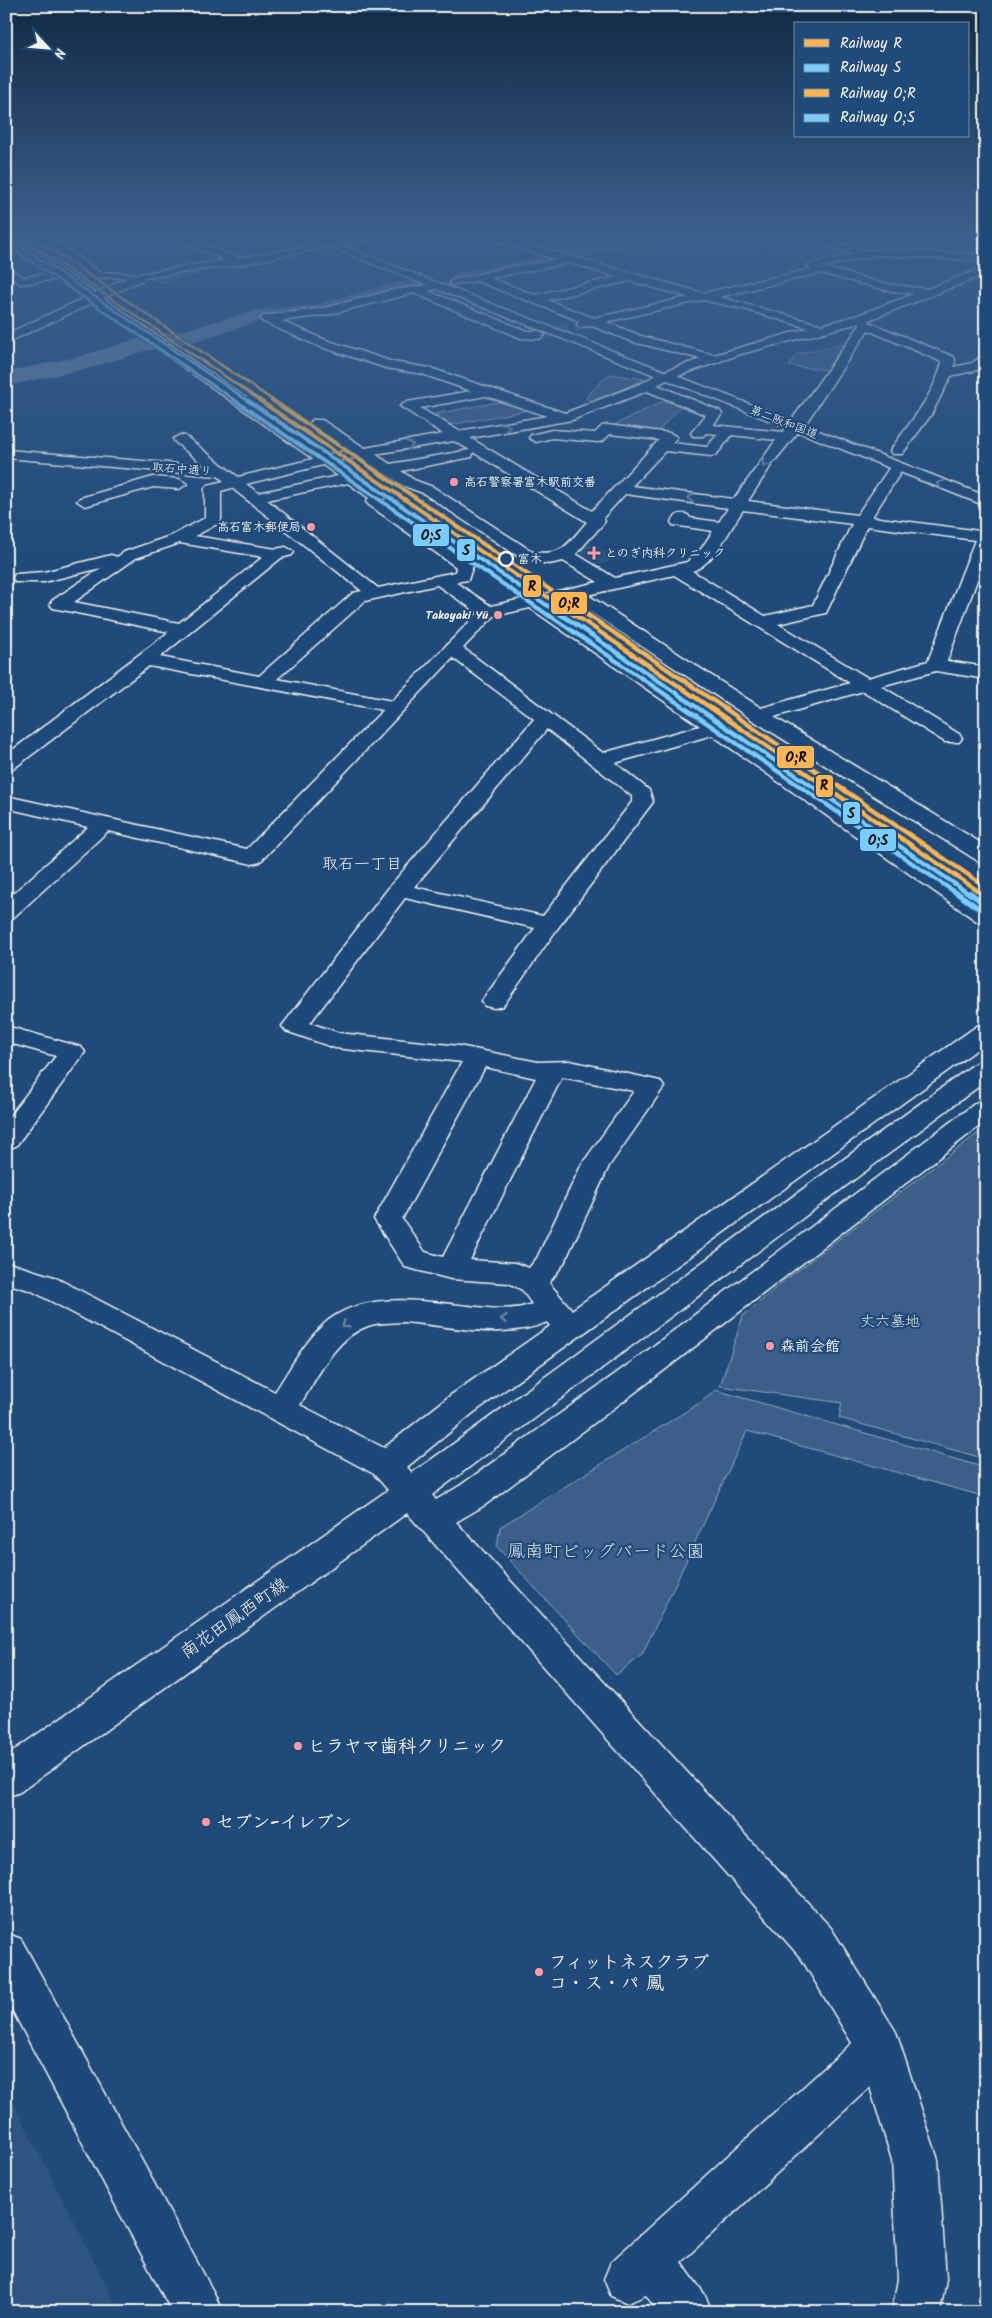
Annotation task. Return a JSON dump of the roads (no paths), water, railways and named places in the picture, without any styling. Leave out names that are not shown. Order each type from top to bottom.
[{"type":"main road","points":[[155,342],[377,497],[374,502],[465,565],[462,576],[359,597],[264,681]]},
{"type":"main road","points":[[320,342],[390,366],[425,371],[564,417]]},
{"type":"main road","name":"第二阪和国道","points":[[578,342],[794,427],[893,453],[986,501]]},
{"type":"main road","name":"第二阪和国道","points":[[608,342],[683,371],[794,427],[893,453]]},
{"type":"main road","points":[[649,342],[715,359]]},
{"type":"main road","points":[[85,501],[153,482],[213,488],[325,460],[564,417],[646,386],[664,376],[738,351],[773,342]]},
{"type":"main road","points":[[6,802],[252,856],[488,612],[535,603],[693,566],[724,527],[766,462],[794,427],[851,342]]},
{"type":"main road","points":[[761,622],[820,609],[893,453],[924,416],[946,374],[949,360],[909,342]]},
{"type":"main road","points":[[946,374],[976,366],[986,357]]},
{"type":"main road","points":[[646,386],[715,414],[701,430],[794,427]]},
{"type":"main road","points":[[317,423],[409,484],[428,490],[528,556],[549,559],[566,555],[597,521],[407,406],[489,391]]},
{"type":"main road","points":[[526,440],[552,434],[598,438],[607,429],[670,437],[593,519]]},
{"type":"main road","points":[[661,446],[711,452],[728,430]]},
{"type":"main road","points":[[180,440],[222,472]]},
{"type":"main road","points":[[388,469],[500,446]]},
{"type":"main road","name":"取石中通り","points":[[6,454],[222,472],[376,594]]},
{"type":"main road","points":[[255,498],[350,478]]},
{"type":"main road","points":[[49,601],[20,578],[44,578],[130,555],[179,538],[213,520],[213,488]]},
{"type":"main road","points":[[620,489],[739,504],[796,518],[862,520],[985,536],[936,665]]},
{"type":"main road","points":[[679,522],[724,527]]},
{"type":"main road","points":[[179,538],[276,554],[315,546]]},
{"type":"main road","points":[[6,765],[145,660],[276,554]]},
{"type":"main road","points":[[130,555],[58,604],[182,630]]},
{"type":"main road","points":[[566,555],[612,584]]},
{"type":"main road","points":[[676,569],[952,738]]},
{"type":"main road","points":[[440,579],[488,612]]},
{"type":"main road","points":[[574,593],[758,715],[982,848]]},
{"type":"main road","points":[[535,603],[986,916]]},
{"type":"main road","points":[[452,649],[642,794],[643,802],[549,924],[494,1000]]},
{"type":"main road","points":[[145,660],[396,707]]},
{"type":"main road","points":[[758,715],[936,665],[986,672]]},
{"type":"main road","points":[[533,1282],[550,1263],[596,1164],[651,1087],[570,1069],[538,1070],[476,1058],[335,1040],[295,1026],[398,890],[545,719]]},
{"type":"main road","points":[[598,761],[716,728]]},
{"type":"main road","points":[[6,912],[103,824]]},
{"type":"main road","points":[[398,890],[549,924]]},
{"type":"main road","points":[[6,1034],[72,1052],[6,1140]]},
{"type":"main road","points":[[386,1465],[462,1404],[560,1317],[983,1038]]},
{"type":"main road","points":[[476,1058],[388,1219],[415,1260],[451,1269],[515,1273],[533,1282],[560,1317]]},
{"type":"main road","name":"南花田鳳西町線","points":[[6,1779],[421,1506],[461,1456],[986,1068]]},
{"type":"main road","points":[[451,1269],[553,1070]]},
{"type":"main road","points":[[421,1506],[473,1494],[689,1336],[986,1108]]},
{"type":"main road","points":[[6,1272],[43,1284],[386,1465],[816,1943],[880,2048],[915,2160],[922,2279],[916,2312]]},
{"type":"main road","points":[[281,1409],[325,1344],[341,1326],[360,1315],[392,1312],[520,1320],[560,1317]]},
{"type":"main road","points":[[6,1954],[198,2312]]},
{"type":"main road","points":[[688,2312],[639,2269],[880,2048]]},
{"type":"waterway","points":[[6,379],[82,363],[155,342]]},
{"type":"rail line","name":"O;S","points":[[149,342],[978,908]]},
{"type":"rail line","name":"S","points":[[162,342],[982,902]]},
{"type":"rail line","name":"R","points":[[175,342],[986,896]]},
{"type":"rail line","name":"O;R","points":[[188,342],[986,887]]},
{"type":"place","name":"高石警察署富木駅前交番","points":[[454,482]]},
{"type":"place","name":"高石富木郵便局","points":[[311,527]]},
{"type":"place","name":"とのぎ内科クリニック","points":[[594,553]]},
{"type":"place","name":"富木","points":[[506,559]]},
{"type":"place","name":"Takoyaki Yū","points":[[498,615]]},
{"type":"place","name":"森前会館","points":[[770,1346]]},
{"type":"place","name":"ヒラヤマ歯科クリニック","points":[[298,1746]]},
{"type":"place","name":"セブン-イレブン","points":[[206,1822]]},
{"type":"place","name":"フィットネスクラブ コ・ス・パ 鳳","points":[[539,1972]]},
{"type":"district","name":"取石一丁目","points":[[362,863]]},
{"type":"park label","name":"丈六墓地","points":[[890,1321]]},
{"type":"park label","name":"鳳南町ビッグバード公園","points":[[606,1551]]}]
